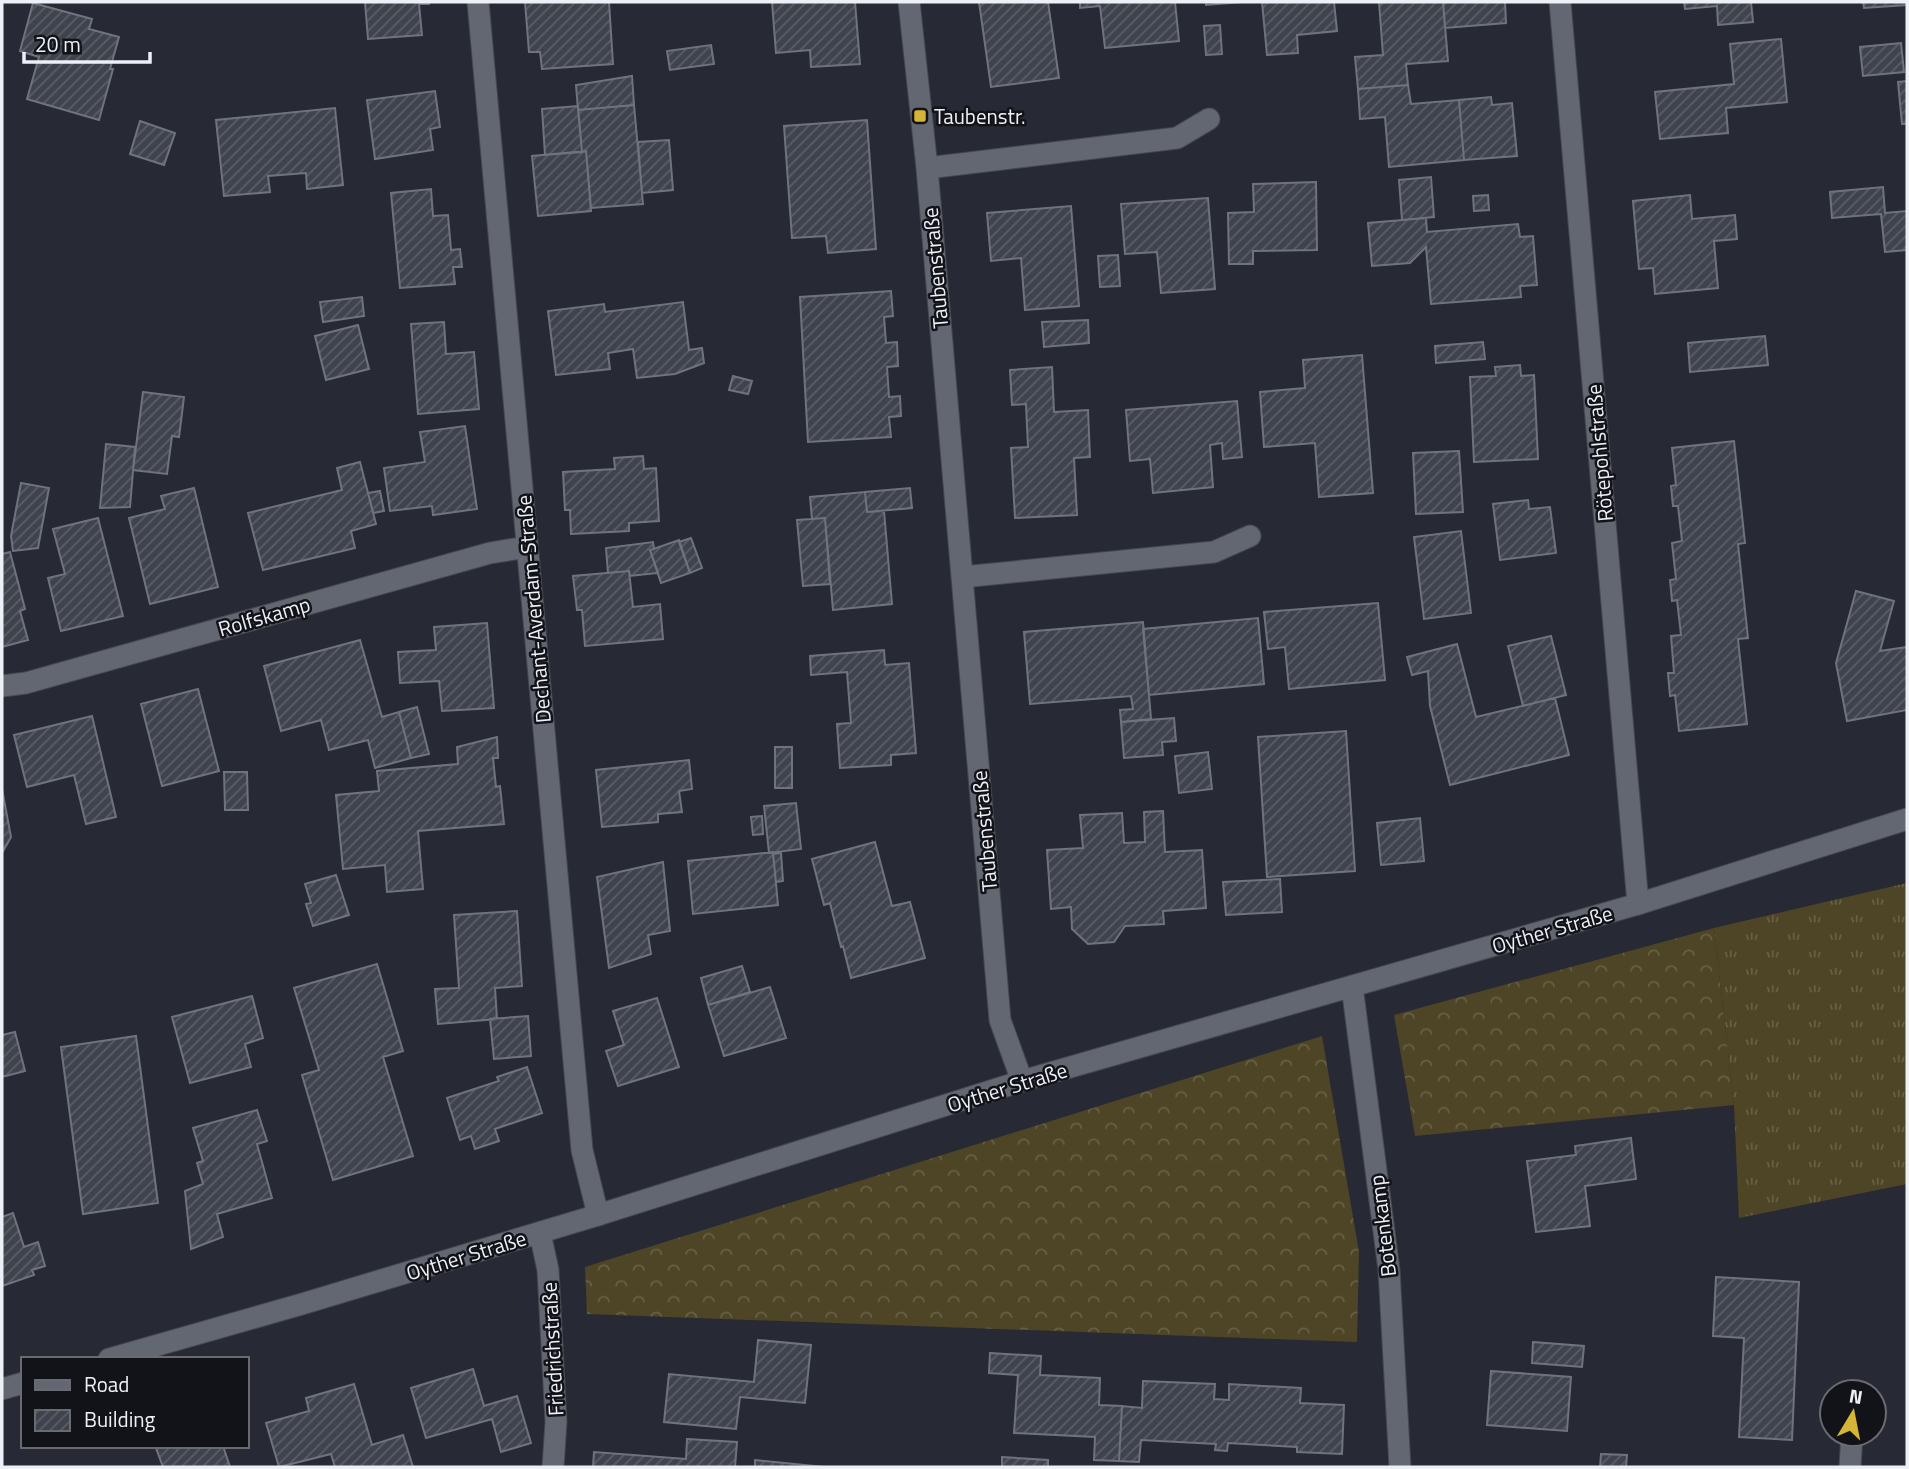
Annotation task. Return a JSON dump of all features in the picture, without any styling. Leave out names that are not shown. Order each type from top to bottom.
[{"type":"street","name":"Dechant-Averdam-Straße","points":[[478,2],[582,1150],[598,1215]]},
{"type":"street","name":"Taubenstraße","points":[[909,2],[927,168],[1000,1020],[1022,1082]]},
{"type":"street","name":"Rötepohlstraße","points":[[1560,2],[1638,904]]},
{"type":"street","points":[[927,168],[1177,138],[1209,118]]},
{"type":"street","points":[[962,578],[1214,552],[1250,536]]},
{"type":"street","name":"Rolfskamp","points":[[2,686],[26,683],[490,553],[527,547]]},
{"type":"street","name":"Oyther Straße","points":[[116,1357],[540,1233],[1022,1082],[1638,904],[1907,819]]},
{"type":"street","name":"Botenkamp","points":[[1352,986],[1389,1270],[1400,1467]]},
{"type":"street","name":"Friedrichstraße","points":[[540,1233],[548,1270],[556,1422],[554,1467]]},
{"type":"street","points":[[2,1389],[21,1384]]},
{"type":"street","points":[[1850,1467],[1851,1448]]},
{"type":"green space","points":[[1907,883],[1907,1184],[1739,1218],[1734,1105],[1714,928]]},
{"type":"green space","points":[[1714,928],[1734,1105],[1415,1136],[1394,1015]]},
{"type":"green space","points":[[1322,1036],[1359,1252],[1357,1342],[587,1314],[585,1267]]},
{"type":"building","points":[[365,2],[429,2],[419,4],[422,35],[368,39]]},
{"type":"building","points":[[525,2],[609,2],[613,64],[542,69],[540,52],[529,52]]},
{"type":"building","points":[[772,2],[855,2],[860,64],[811,67],[810,50],[776,53]]},
{"type":"building","points":[[979,2],[1048,2],[1059,78],[991,87]]},
{"type":"building","points":[[1080,2],[1175,2],[1179,41],[1105,48],[1100,6],[1080,8]]},
{"type":"building","points":[[1206,2],[1243,2],[1206,5]]},
{"type":"building","points":[[1262,2],[1334,2],[1337,31],[1297,35],[1298,53],[1267,55]]},
{"type":"building","points":[[1379,2],[1443,2],[1448,61],[1406,64],[1408,85],[1358,89],[1355,57],[1383,55]]},
{"type":"building","points":[[1443,2],[1505,2],[1506,23],[1445,28]]},
{"type":"building","points":[[1684,2],[1751,2],[1753,22],[1718,25],[1717,6],[1685,9]]},
{"type":"building","points":[[1863,2],[1907,2],[1907,5],[1864,8]]},
{"type":"building","points":[[33,3],[92,19],[89,29],[119,37],[99,120],[27,99],[39,57],[20,51]]},
{"type":"building","points":[[1220,25],[1222,54],[1206,55],[1204,26]]},
{"type":"building","points":[[1781,39],[1787,102],[1726,108],[1728,133],[1660,139],[1655,92],[1734,84],[1730,44]]},
{"type":"building","points":[[1901,43],[1904,72],[1863,76],[1860,47]]},
{"type":"building","points":[[711,45],[714,64],[670,70],[667,51]]},
{"type":"building","points":[[632,76],[634,105],[578,110],[576,85]]},
{"type":"building","points":[[1907,81],[1907,124],[1902,124],[1898,82]]},
{"type":"building","points":[[1408,85],[1411,104],[1459,100],[1464,160],[1389,167],[1385,117],[1360,119],[1358,89]]},
{"type":"building","points":[[435,91],[440,127],[430,129],[433,150],[375,159],[367,100]]},
{"type":"building","points":[[1491,97],[1492,105],[1512,103],[1517,156],[1464,160],[1459,100]]},
{"type":"building","points":[[634,105],[643,204],[591,208],[586,151],[582,152],[578,110]]},
{"type":"building","points":[[578,106],[582,152],[545,155],[542,109]]},
{"type":"building","points":[[335,108],[343,185],[307,189],[306,173],[268,176],[270,192],[224,196],[216,120]]},
{"type":"building","points":[[867,120],[876,249],[828,253],[826,236],[792,238],[784,126]]},
{"type":"building","points":[[140,121],[175,133],[164,165],[130,154]]},
{"type":"building","points":[[669,140],[673,190],[642,193],[638,142]]},
{"type":"building","points":[[586,151],[591,211],[538,216],[532,156]]},
{"type":"building","points":[[1431,177],[1434,217],[1402,220],[1399,180]]},
{"type":"building","points":[[1316,182],[1317,250],[1253,251],[1253,264],[1229,264],[1228,213],[1254,212],[1253,184]]},
{"type":"building","points":[[1883,187],[1885,213],[1907,211],[1907,250],[1885,252],[1881,214],[1832,218],[1830,192]]},
{"type":"building","points":[[431,189],[433,216],[448,215],[451,250],[460,249],[462,267],[453,267],[455,284],[400,288],[391,193]]},
{"type":"building","points":[[1488,195],[1489,210],[1474,211],[1473,196]]},
{"type":"building","points":[[1690,195],[1692,219],[1735,215],[1737,239],[1714,241],[1718,288],[1655,294],[1653,268],[1639,269],[1633,201]]},
{"type":"building","points":[[1208,198],[1215,289],[1161,293],[1157,252],[1125,254],[1121,204]]},
{"type":"building","points":[[1071,206],[1079,306],[1025,310],[1021,258],[991,261],[987,213]]},
{"type":"building","points":[[1426,218],[1427,232],[1518,224],[1520,237],[1533,236],[1537,285],[1520,286],[1521,297],[1431,304],[1426,247],[1410,263],[1372,266],[1368,223]]},
{"type":"building","points":[[1118,255],[1120,286],[1100,287],[1098,256]]},
{"type":"building","points":[[891,291],[893,316],[884,317],[886,343],[897,342],[898,366],[887,367],[889,397],[900,396],[901,416],[889,417],[891,437],[808,442],[800,297]]},
{"type":"building","points":[[362,297],[364,316],[323,322],[320,302]]},
{"type":"building","points":[[683,302],[689,350],[702,348],[704,363],[675,374],[637,378],[633,349],[608,353],[610,369],[556,375],[548,311],[604,304],[605,312]]},
{"type":"building","points":[[1088,320],[1089,343],[1044,347],[1042,322]]},
{"type":"building","points":[[444,322],[446,354],[474,352],[479,409],[418,414],[411,324]]},
{"type":"building","points":[[358,325],[369,369],[326,380],[315,336]]},
{"type":"building","points":[[1765,336],[1768,365],[1690,372],[1688,343]]},
{"type":"building","points":[[1483,342],[1485,359],[1436,363],[1435,346]]},
{"type":"building","points":[[1362,355],[1373,493],[1319,497],[1315,443],[1264,447],[1260,392],[1305,388],[1303,360]]},
{"type":"building","points":[[1520,365],[1521,376],[1534,375],[1538,459],[1474,462],[1470,377],[1496,376],[1495,367]]},
{"type":"building","points":[[1052,367],[1054,412],[1088,410],[1090,457],[1074,458],[1077,515],[1015,518],[1011,448],[1028,447],[1026,404],[1012,405],[1010,370]]},
{"type":"building","points":[[733,376],[752,381],[748,394],[729,390]]},
{"type":"building","points":[[143,392],[184,397],[179,437],[172,436],[167,474],[133,470]]},
{"type":"building","points":[[1237,401],[1242,457],[1223,459],[1222,443],[1210,445],[1213,487],[1153,493],[1150,459],[1130,461],[1126,410]]},
{"type":"building","points":[[465,426],[477,509],[433,515],[432,506],[390,511],[384,468],[425,462],[420,432]]},
{"type":"building","points":[[1734,441],[1745,543],[1738,544],[1748,638],[1738,639],[1747,724],[1679,731],[1675,695],[1670,696],[1668,673],[1674,673],[1671,636],[1681,635],[1677,600],[1672,601],[1670,580],[1676,579],[1672,543],[1682,541],[1678,506],[1673,506],[1671,486],[1676,485],[1672,448]]},
{"type":"building","points":[[106,444],[135,447],[130,507],[100,508]]},
{"type":"building","points":[[1459,451],[1463,512],[1416,514],[1413,453]]},
{"type":"building","points":[[643,456],[644,469],[656,468],[659,521],[629,523],[629,531],[571,534],[570,510],[565,510],[563,472],[615,469],[614,458]]},
{"type":"building","points":[[360,462],[376,524],[351,531],[355,548],[263,570],[248,513],[342,490],[337,468]]},
{"type":"building","points":[[21,483],[49,488],[38,548],[13,551],[11,536]]},
{"type":"building","points":[[194,488],[218,587],[150,604],[129,518],[165,509],[161,496]]},
{"type":"building","points":[[910,488],[912,508],[867,512],[865,492]]},
{"type":"building","points":[[380,491],[384,511],[373,513],[368,493]]},
{"type":"building","points":[[865,492],[867,512],[884,511],[892,604],[833,610],[825,518],[812,519],[810,497]]},
{"type":"building","points":[[1528,500],[1529,509],[1550,507],[1556,553],[1500,560],[1493,504]]},
{"type":"building","points":[[98,518],[123,616],[61,631],[48,578],[65,574],[53,529]]},
{"type":"building","points":[[825,518],[830,584],[803,586],[797,520]]},
{"type":"building","points":[[1461,531],[1471,613],[1424,619],[1414,537]]},
{"type":"building","points":[[691,538],[702,568],[690,573],[679,542]]},
{"type":"building","points":[[679,540],[690,573],[661,583],[650,550]]},
{"type":"building","points":[[653,542],[654,549],[650,550],[658,573],[630,576],[629,571],[608,573],[606,548]]},
{"type":"building","points":[[10,552],[25,609],[20,611],[28,640],[2,647],[2,554]]},
{"type":"building","points":[[629,571],[633,607],[660,604],[663,639],[585,646],[582,610],[577,610],[573,576]]},
{"type":"building","points":[[1856,591],[1894,601],[1880,651],[1907,647],[1907,710],[1847,721],[1836,663]]},
{"type":"building","points":[[1378,603],[1385,680],[1289,689],[1285,647],[1268,649],[1264,612]]},
{"type":"building","points":[[1258,618],[1264,684],[1149,695],[1143,629]]},
{"type":"building","points":[[1143,622],[1151,719],[1121,722],[1120,710],[1133,709],[1131,696],[1030,704],[1024,632]]},
{"type":"building","points":[[487,623],[494,708],[442,711],[439,681],[400,683],[398,652],[436,650],[434,627]]},
{"type":"building","points":[[1551,636],[1566,695],[1523,706],[1508,646]]},
{"type":"building","points":[[360,640],[382,717],[399,712],[411,758],[375,768],[368,740],[329,750],[321,720],[281,731],[264,666]]},
{"type":"building","points":[[1457,644],[1476,717],[1555,698],[1569,755],[1450,785],[1430,706],[1428,671],[1412,675],[1407,657]]},
{"type":"building","points":[[884,650],[885,665],[909,663],[916,753],[891,755],[891,765],[840,768],[837,724],[851,723],[847,672],[811,675],[810,656]]},
{"type":"building","points":[[198,689],[219,771],[162,786],[141,704]]},
{"type":"building","points":[[417,707],[429,754],[411,758],[399,712]]},
{"type":"building","points":[[92,716],[116,817],[86,824],[74,775],[27,787],[14,735]]},
{"type":"building","points":[[1174,718],[1176,741],[1162,742],[1163,755],[1124,758],[1121,722]]},
{"type":"building","points":[[1346,731],[1355,871],[1267,877],[1258,737]]},
{"type":"building","points":[[497,737],[498,758],[493,758],[496,787],[500,786],[504,824],[418,831],[423,889],[387,892],[385,865],[343,869],[336,795],[379,791],[377,771],[458,764],[457,747]]},
{"type":"building","points":[[775,747],[792,747],[792,788],[775,788]]},
{"type":"building","points":[[1208,752],[1212,789],[1179,793],[1175,756]]},
{"type":"building","points":[[689,760],[692,789],[679,791],[682,812],[658,814],[658,822],[602,827],[596,770]]},
{"type":"building","points":[[224,772],[247,772],[248,810],[225,810]]},
{"type":"building","points":[[2,789],[11,837],[2,853]]},
{"type":"building","points":[[796,803],[801,849],[769,853],[764,806]]},
{"type":"building","points":[[1163,811],[1165,852],[1202,850],[1206,908],[1163,911],[1164,924],[1125,926],[1114,942],[1088,944],[1072,929],[1071,907],[1051,909],[1047,850],[1083,848],[1080,815],[1122,813],[1124,843],[1145,842],[1144,812]]},
{"type":"building","points":[[762,816],[763,834],[753,835],[751,817]]},
{"type":"building","points":[[1420,818],[1424,861],[1381,865],[1377,823]]},
{"type":"building","points":[[875,842],[892,906],[910,902],[925,958],[851,978],[830,903],[824,905],[812,859]]},
{"type":"building","points":[[773,852],[778,905],[693,914],[688,861]]},
{"type":"building","points":[[781,853],[783,881],[776,882],[773,854]]},
{"type":"building","points":[[663,862],[670,931],[648,935],[651,954],[609,968],[597,877]]},
{"type":"building","points":[[336,875],[349,915],[313,926],[306,904],[311,903],[305,884]]},
{"type":"building","points":[[1280,879],[1282,912],[1226,915],[1223,882]]},
{"type":"building","points":[[517,911],[522,986],[495,988],[497,1019],[438,1024],[435,989],[459,988],[454,915]]},
{"type":"building","points":[[377,964],[403,1051],[383,1057],[413,1156],[333,1180],[302,1075],[319,1070],[294,988]]},
{"type":"building","points":[[742,966],[750,992],[708,1005],[701,978]]},
{"type":"building","points":[[770,987],[786,1038],[724,1056],[708,1005]]},
{"type":"building","points":[[252,996],[263,1038],[245,1044],[251,1067],[190,1083],[172,1017]]},
{"type":"building","points":[[657,998],[679,1067],[618,1086],[606,1051],[624,1045],[613,1011]]},
{"type":"building","points":[[528,1016],[531,1056],[494,1059],[490,1019]]},
{"type":"building","points":[[15,1032],[25,1071],[2,1077],[2,1035]]},
{"type":"building","points":[[136,1036],[158,1203],[83,1214],[61,1047]]},
{"type":"building","points":[[527,1067],[542,1113],[495,1129],[499,1141],[475,1149],[471,1136],[460,1140],[447,1098],[499,1081],[497,1077]]},
{"type":"building","points":[[257,1110],[267,1141],[257,1144],[272,1198],[217,1214],[223,1237],[191,1249],[185,1191],[203,1184],[197,1163],[203,1161],[193,1128]]},
{"type":"building","points":[[1631,1138],[1636,1179],[1585,1186],[1590,1226],[1536,1232],[1527,1161],[1576,1155],[1575,1146]]},
{"type":"building","points":[[13,1213],[24,1247],[38,1242],[45,1266],[32,1270],[34,1275],[2,1286],[2,1217]]},
{"type":"building","points":[[1716,1277],[1799,1282],[1792,1440],[1739,1437],[1744,1338],[1713,1336]]},
{"type":"building","points":[[758,1340],[811,1345],[805,1403],[740,1397],[736,1429],[664,1422],[669,1374],[754,1382]]},
{"type":"building","points":[[1533,1342],[1584,1346],[1582,1367],[1532,1363]]},
{"type":"building","points":[[990,1353],[1041,1356],[1040,1375],[1100,1378],[1099,1405],[1122,1406],[1119,1461],[1094,1460],[1095,1437],[1014,1433],[1018,1375],[989,1373]]},
{"type":"building","points":[[473,1369],[484,1406],[517,1396],[531,1443],[501,1452],[492,1419],[426,1438],[411,1388]]},
{"type":"building","points":[[1491,1371],[1571,1377],[1567,1431],[1487,1425]]},
{"type":"building","points":[[1143,1381],[1215,1384],[1214,1399],[1229,1400],[1229,1384],[1301,1388],[1300,1403],[1344,1405],[1342,1454],[1297,1452],[1297,1447],[1228,1443],[1227,1451],[1215,1450],[1216,1444],[1141,1440],[1139,1462],[1119,1461],[1122,1406],[1142,1408]]},
{"type":"building","points":[[354,1384],[372,1445],[403,1435],[413,1467],[335,1467],[331,1454],[279,1467],[266,1423],[309,1411],[306,1398]]},
{"type":"building","points":[[687,1439],[737,1442],[735,1467],[593,1467],[594,1452],[686,1459]]},
{"type":"building","points":[[156,1448],[224,1448],[230,1467],[163,1467]]},
{"type":"building","points":[[1601,1454],[1627,1455],[1626,1467],[1600,1467]]},
{"type":"building","points":[[1002,1457],[1048,1460],[1048,1467],[1002,1467]]},
{"type":"building","points":[[755,1460],[825,1467],[755,1467]]},
{"type":"place","name":"Taubenstr.","points":[[920,116]]}]
